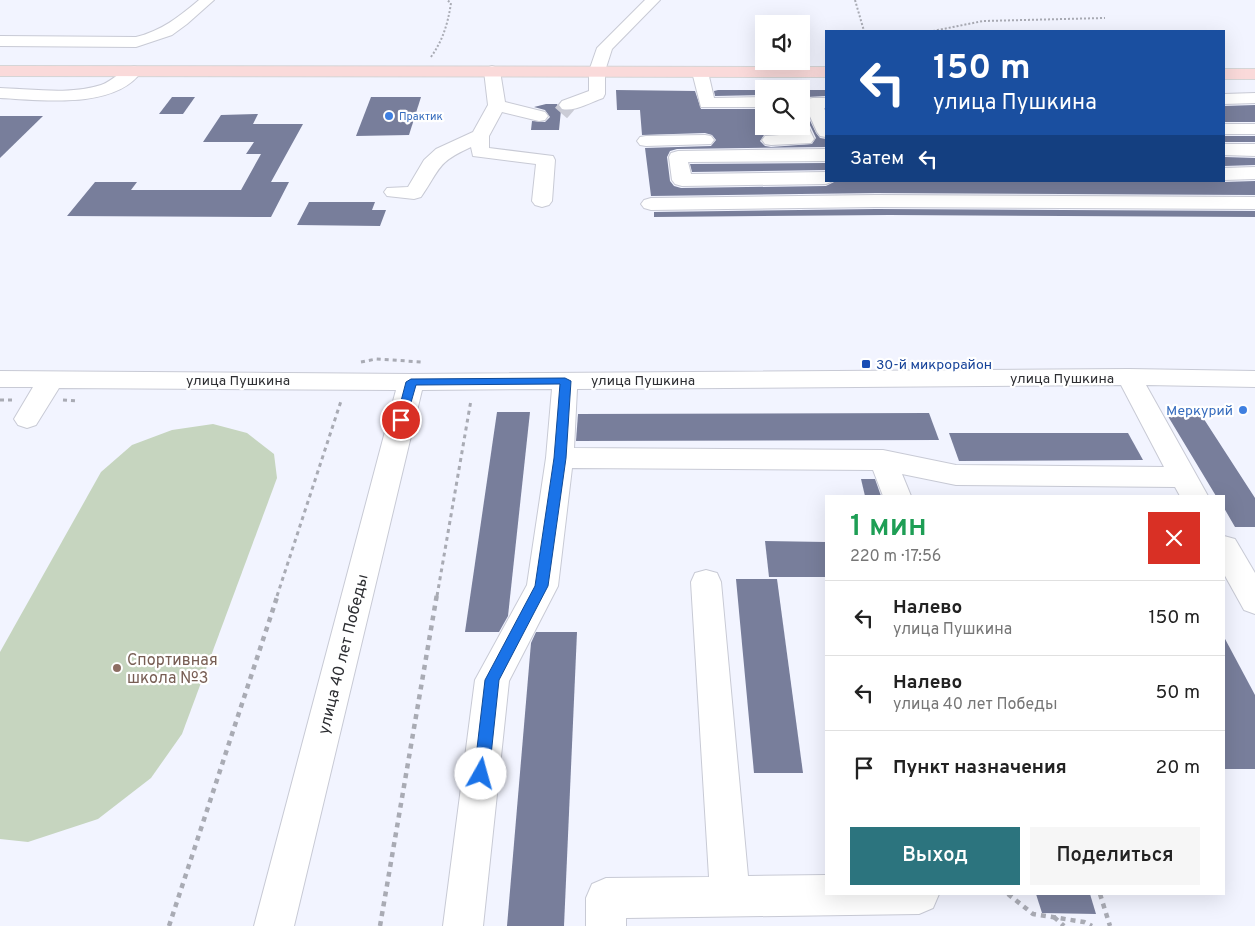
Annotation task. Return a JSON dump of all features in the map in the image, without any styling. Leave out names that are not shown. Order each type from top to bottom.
[{"type":"main road","points":[[0,71],[825,72]]},
{"type":"main road","points":[[1225,74],[1255,74]]},
{"type":"street","points":[[0,41],[136,42],[156,38],[170,30],[207,0]]},
{"type":"street","points":[[497,106],[555,113],[597,94],[597,71],[605,48],[653,0]]},
{"type":"street","points":[[0,93],[81,95],[108,88],[121,82],[134,71]]},
{"type":"street","points":[[492,71],[497,106],[480,136],[480,152],[546,160],[542,201]]},
{"type":"street","points":[[700,72],[707,103],[755,102]]},
{"type":"street","points":[[1225,98],[1255,98]]},
{"type":"street","points":[[814,103],[825,130]]},
{"type":"street","points":[[1225,110],[1255,110]]},
{"type":"street","points":[[1225,129],[1255,129]]},
{"type":"street","points":[[646,141],[805,139],[803,135]]},
{"type":"street","points":[[394,192],[414,192],[430,164],[443,153],[480,136]]},
{"type":"street","points":[[1225,150],[1255,150]]},
{"type":"street","points":[[825,155],[678,157],[682,180],[825,178]]},
{"type":"street","points":[[1225,174],[1255,173]]},
{"type":"street","points":[[865,182],[876,201]]},
{"type":"street","points":[[651,204],[876,201],[1255,203]]},
{"type":"street","points":[[1129,377],[1189,487]]},
{"type":"street","name":"улица Пушкина","points":[[0,379],[411,382],[1129,377],[1255,379]]},
{"type":"street","points":[[27,419],[51,379]]},
{"type":"street","points":[[463,926],[492,680],[542,586],[560,458],[565,381]]},
{"type":"street","name":"улица 40 лет Победы","points":[[274,926],[411,382]]},
{"type":"street","points":[[560,458],[882,460],[956,475],[1189,487]]},
{"type":"street","points":[[882,460],[897,495]]},
{"type":"street","points":[[1225,549],[1255,601]]},
{"type":"street","points":[[706,582],[730,897]]},
{"type":"street","points":[[606,926],[606,898],[856,895]]},
{"type":"path","points":[[418,71],[440,45],[450,17],[451,3],[447,0]]},
{"type":"path","points":[[855,0],[864,30]]},
{"type":"path","points":[[938,30],[983,21],[1105,18]]},
{"type":"path","points":[[380,926],[470,400]]},
{"type":"path","points":[[169,926],[341,401]]},
{"type":"path","points":[[1009,895],[1033,914],[1084,922],[1092,926]]},
{"type":"path","points":[[1100,895],[1110,926]]},
{"type":"path","points":[[1053,917],[1064,926]]},
{"type":"green space","points":[[213,424],[247,433],[274,454],[277,478],[182,734],[151,778],[98,819],[28,842],[0,839],[0,652],[101,472],[132,445],[172,430]]},
{"type":"building","points":[[616,90],[695,91],[701,109],[755,109],[755,135],[764,135],[760,141],[765,146],[812,144],[816,138],[810,125],[810,121],[820,138],[825,139],[825,147],[677,149],[670,151],[667,157],[670,181],[674,186],[681,188],[826,186],[834,182],[1255,181],[1255,195],[876,193],[651,196],[645,148],[711,146],[716,140],[712,135],[705,133],[642,135],[640,110],[617,110]]},
{"type":"building","points":[[755,90],[755,95],[715,96],[714,91]]},
{"type":"building","points":[[810,90],[825,90],[825,96],[810,97]]},
{"type":"building","points":[[172,97],[195,97],[183,114],[159,114]]},
{"type":"building","name":"Практик","points":[[371,97],[421,97],[409,135],[356,136]]},
{"type":"building","points":[[557,104],[561,110],[559,130],[531,130],[532,121],[545,122],[550,117],[545,110],[534,107]]},
{"type":"building","points":[[1255,105],[1255,122],[1225,122],[1225,106]]},
{"type":"building","points":[[258,114],[253,124],[303,124],[271,182],[289,182],[271,217],[67,216],[95,182],[137,182],[131,190],[241,190],[261,154],[246,154],[254,142],[203,142],[221,115]]},
{"type":"building","points":[[0,116],[43,116],[0,158]]},
{"type":"building","points":[[1225,136],[1255,136],[1255,142],[1225,142]]},
{"type":"building","points":[[1225,157],[1255,158],[1255,165],[1225,166]]},
{"type":"building","points":[[825,163],[825,170],[692,172],[690,164]]},
{"type":"building","points":[[309,202],[375,202],[372,210],[386,210],[380,226],[297,225]]},
{"type":"building","points":[[876,209],[1255,211],[1255,217],[889,215],[654,217],[654,212]]},
{"type":"building","points":[[497,412],[530,412],[508,616],[499,632],[465,632]]},
{"type":"building","points":[[929,413],[939,440],[576,441],[578,414]]},
{"type":"building","points":[[1166,413],[1200,413],[1255,498],[1255,527],[1235,527],[1225,510],[1225,495],[1215,495]]},
{"type":"building","points":[[949,433],[1128,433],[1143,460],[959,461]]},
{"type":"building","points":[[861,479],[875,479],[881,495],[865,495]]},
{"type":"building","points":[[765,541],[825,542],[825,577],[769,577]]},
{"type":"building","points":[[736,579],[777,579],[803,773],[754,773]]},
{"type":"building","points":[[536,632],[577,632],[564,926],[507,926],[531,643]]},
{"type":"building","points":[[1225,639],[1255,695],[1255,769],[1225,769]]},
{"type":"building","points":[[1036,895],[1090,895],[1096,914],[1042,913]]},
{"type":"tunnel","points":[[561,113],[568,105]]},
{"type":"place","name":"Практик","points":[[389,116]]},
{"type":"place","name":"30-й микрорайон","points":[[866,364]]},
{"type":"place","name":"Меркурий","points":[[1243,410]]},
{"type":"place","name":"Спортивная школа №3","points":[[117,668]]},
{"type":"route","points":[[401,420],[411,382],[565,381],[560,458],[542,586],[492,680],[481,774]]}]
